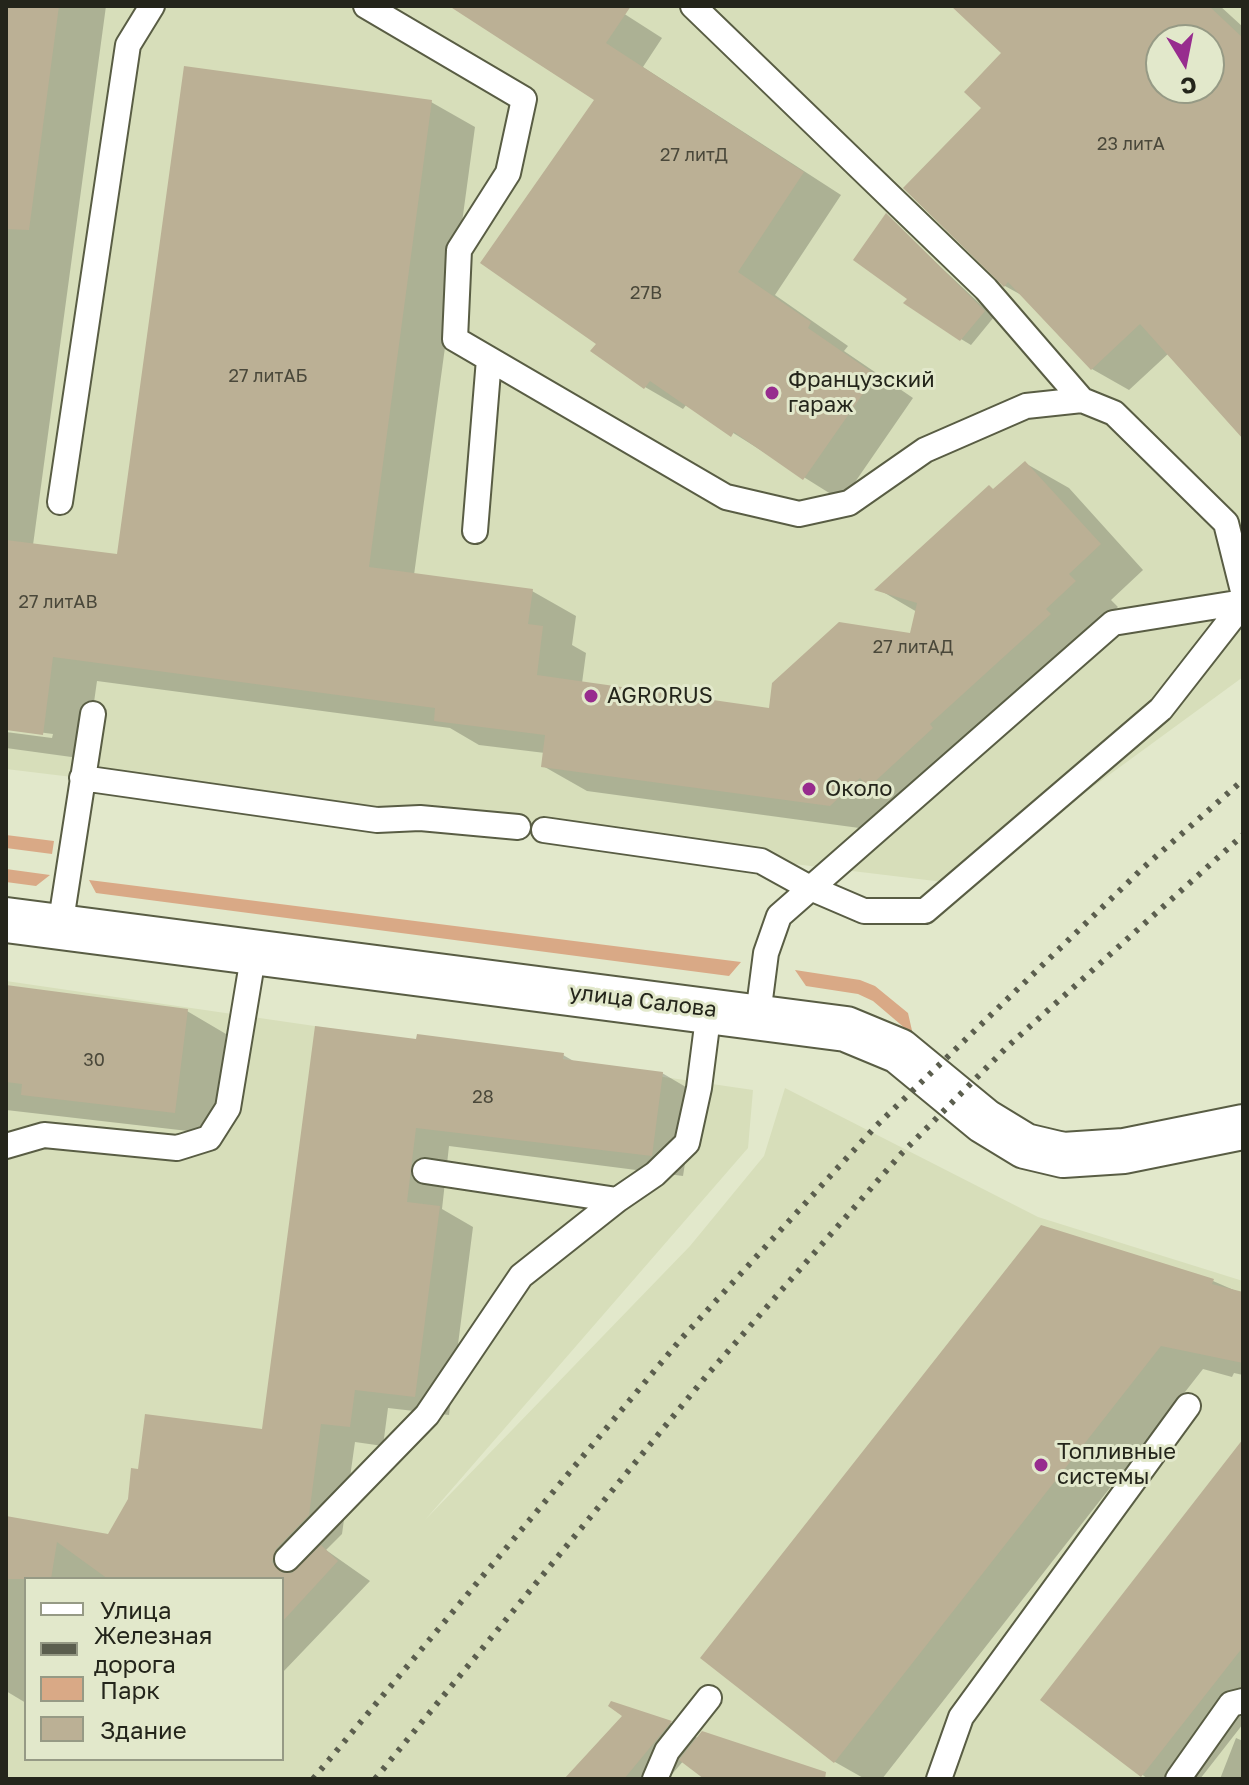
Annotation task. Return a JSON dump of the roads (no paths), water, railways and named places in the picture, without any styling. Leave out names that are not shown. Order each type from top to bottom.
[{"type":"street","name":"улица Салова","points":[[6,920],[758,1015],[846,1029],[899,1051],[984,1121],[1025,1146],[1063,1155],[1124,1151],[1243,1127]]},
{"type":"lane","points":[[60,502],[128,45],[152,6]]},
{"type":"lane","points":[[366,6],[524,99],[508,173],[459,250],[455,339],[726,497],[799,514],[849,503],[925,450],[1026,406],[1082,400]]},
{"type":"lane","points":[[693,6],[986,289],[1082,400],[1114,413],[1226,523],[1243,591]]},
{"type":"lane","points":[[475,531],[489,359]]},
{"type":"lane","points":[[544,830],[761,861],[808,887],[864,911],[925,911],[1161,709],[1243,603]]},
{"type":"lane","points":[[758,1015],[766,953],[779,916],[808,887],[1113,623],[1243,603]]},
{"type":"lane","points":[[60,927],[93,714]]},
{"type":"lane","points":[[82,778],[377,820],[420,818],[518,827]]},
{"type":"lane","points":[[6,1146],[44,1135],[177,1148],[209,1138],[228,1108],[254,951]]},
{"type":"lane","points":[[287,1559],[427,1415],[521,1276],[655,1174],[687,1143],[699,1088],[709,1010]]},
{"type":"lane","points":[[425,1171],[617,1200]]},
{"type":"lane","points":[[939,1779],[961,1717],[1188,1406]]},
{"type":"lane","points":[[655,1779],[667,1751],[709,1698]]},
{"type":"lane","points":[[1178,1779],[1231,1704],[1243,1701]]},
{"type":"railway","points":[[313,1779],[681,1339],[876,1126],[1144,867],[1243,780]]},
{"type":"railway","points":[[375,1779],[708,1374],[902,1153],[1007,1047],[1243,835]]},
{"type":"place","name":"Французский гараж","points":[[772,393]]},
{"type":"place","name":"AGRORUS","points":[[591,696]]},
{"type":"place","name":"Около","points":[[809,789]]},
{"type":"place","name":"Топливные системы","points":[[1041,1465]]}]
